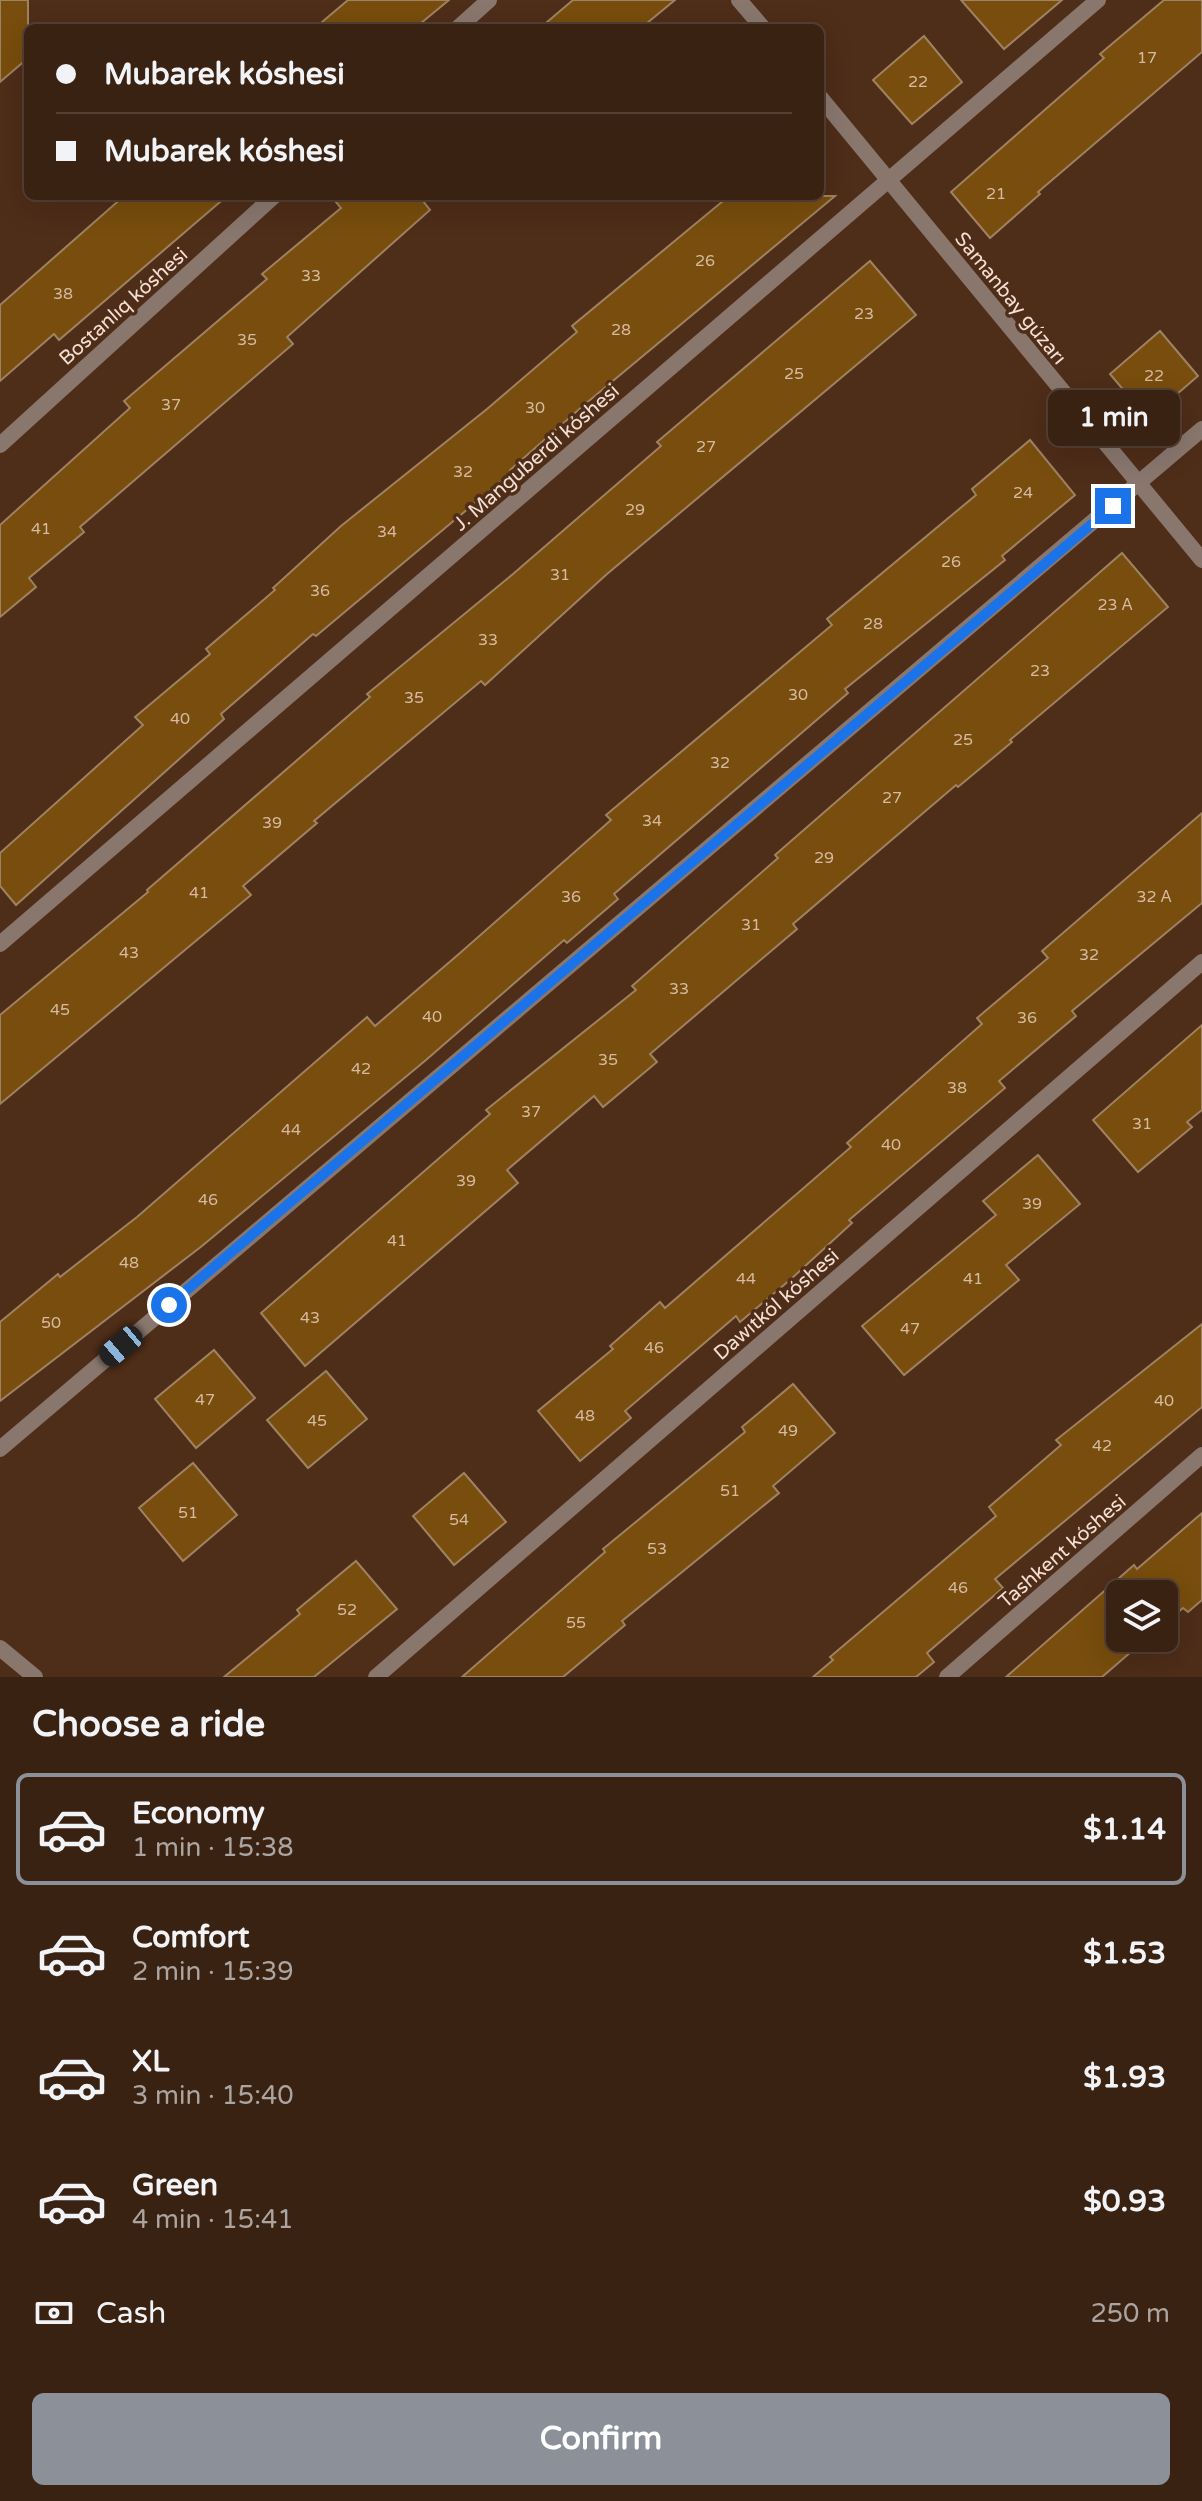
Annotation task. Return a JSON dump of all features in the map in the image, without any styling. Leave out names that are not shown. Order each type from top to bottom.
[{"type":"street","points":[[462,24],[489,0]]},
{"type":"street","points":[[739,0],[760,24]]},
{"type":"street","name":"J. Manguberdi kóshesi","points":[[0,944],[1098,0]]},
{"type":"street","name":"Samanbay gúzarı","points":[[824,102],[1202,560]]},
{"type":"street","name":"Bostanlıq kóshesi","points":[[0,445],[270,200]]},
{"type":"street","points":[[0,1449],[1202,429]]},
{"type":"street","name":"Dawıtkól kóshesi","points":[[376,1677],[1202,962]]},
{"type":"street","name":"Tashkent kóshesi","points":[[947,1677],[1202,1455]]},
{"type":"street","points":[[0,1648],[35,1677]]},
{"type":"building","points":[[0,0],[28,0],[28,24],[24,24],[24,61],[0,82]]},
{"type":"building","points":[[348,0],[449,0],[420,24],[320,24]]},
{"type":"building","points":[[573,0],[675,0],[646,24],[545,24]]},
{"type":"building","points":[[961,0],[1062,0],[1004,49]]},
{"type":"building","points":[[1164,0],[1202,0],[1202,52],[1038,192],[1040,194],[990,238],[951,192],[1104,58],[1100,54]]},
{"type":"building","points":[[924,36],[962,82],[912,124],[873,80]]},
{"type":"building","points":[[824,196],[835,196],[584,405],[510,470],[512,472],[316,636],[313,634],[221,714],[224,719],[16,905],[0,886],[0,853],[143,725],[135,717],[210,654],[206,649],[275,590],[273,588],[341,526],[577,332],[572,326],[724,200],[824,200]]},
{"type":"building","points":[[119,200],[222,200],[59,340],[54,334],[0,381],[0,305]]},
{"type":"building","points":[[334,200],[422,200],[430,210],[287,337],[293,344],[80,527],[84,532],[29,578],[36,587],[0,617],[0,525],[130,408],[124,401],[267,279],[262,274],[341,208]]},
{"type":"building","points":[[870,261],[916,315],[607,574],[485,685],[481,681],[314,821],[317,823],[243,886],[251,895],[0,1104],[0,1015],[148,892],[370,697],[367,694],[513,574],[661,446],[657,442]]},
{"type":"building","points":[[1160,331],[1198,376],[1148,419],[1110,374]]},
{"type":"building","points":[[1030,440],[1075,495],[1002,556],[1005,560],[845,689],[848,693],[614,894],[618,899],[567,943],[564,940],[426,1060],[202,1246],[0,1401],[0,1322],[58,1274],[60,1277],[137,1217],[367,1017],[375,1026],[611,820],[606,815],[832,625],[827,619],[976,495],[972,489]]},
{"type":"building","points":[[1122,553],[1168,607],[793,924],[797,929],[650,1054],[657,1062],[603,1107],[594,1096],[507,1170],[518,1183],[305,1366],[261,1313],[490,1114],[486,1110],[636,990],[632,986],[778,858],[775,855]]},
{"type":"building","points":[[1202,813],[1202,903],[1072,1011],[1076,1016],[999,1081],[1005,1088],[849,1220],[852,1223],[791,1279],[740,1322],[736,1316],[625,1411],[631,1418],[580,1461],[538,1411],[613,1349],[610,1346],[660,1302],[665,1308],[851,1147],[847,1143],[982,1024],[977,1018],[1048,958],[1042,951]]},
{"type":"building","points":[[1202,1025],[1202,1110],[1187,1122],[1192,1127],[1138,1172],[1093,1120]]},
{"type":"building","points":[[1038,1155],[1080,1204],[1006,1265],[1019,1280],[904,1375],[862,1326],[996,1215],[983,1201]]},
{"type":"building","points":[[1202,1324],[1202,1407],[995,1579],[1003,1588],[927,1653],[934,1662],[916,1677],[813,1677],[833,1660],[830,1657],[996,1516],[989,1507],[1061,1445],[1056,1440]]},
{"type":"building","points":[[214,1350],[255,1398],[196,1448],[155,1399]]},
{"type":"building","points":[[326,1371],[367,1419],[308,1468],[267,1420]]},
{"type":"building","points":[[793,1384],[835,1433],[773,1486],[779,1493],[622,1621],[625,1625],[563,1677],[462,1677],[605,1552],[603,1549],[745,1432],[742,1427]]},
{"type":"building","points":[[193,1463],[237,1515],[183,1561],[139,1508]]},
{"type":"building","points":[[464,1473],[506,1522],[454,1565],[413,1516]]},
{"type":"building","points":[[1202,1513],[1202,1600],[1188,1612],[1183,1608],[1178,1612],[1178,1580],[1117,1580],[1134,1565],[1137,1569]]},
{"type":"building","points":[[356,1561],[397,1609],[314,1677],[224,1677],[300,1614],[297,1610]]},
{"type":"building","points":[[1106,1590],[1106,1652],[1131,1652],[1102,1677],[1006,1677]]},
{"type":"route","points":[[169,1305],[1113,506]]}]
